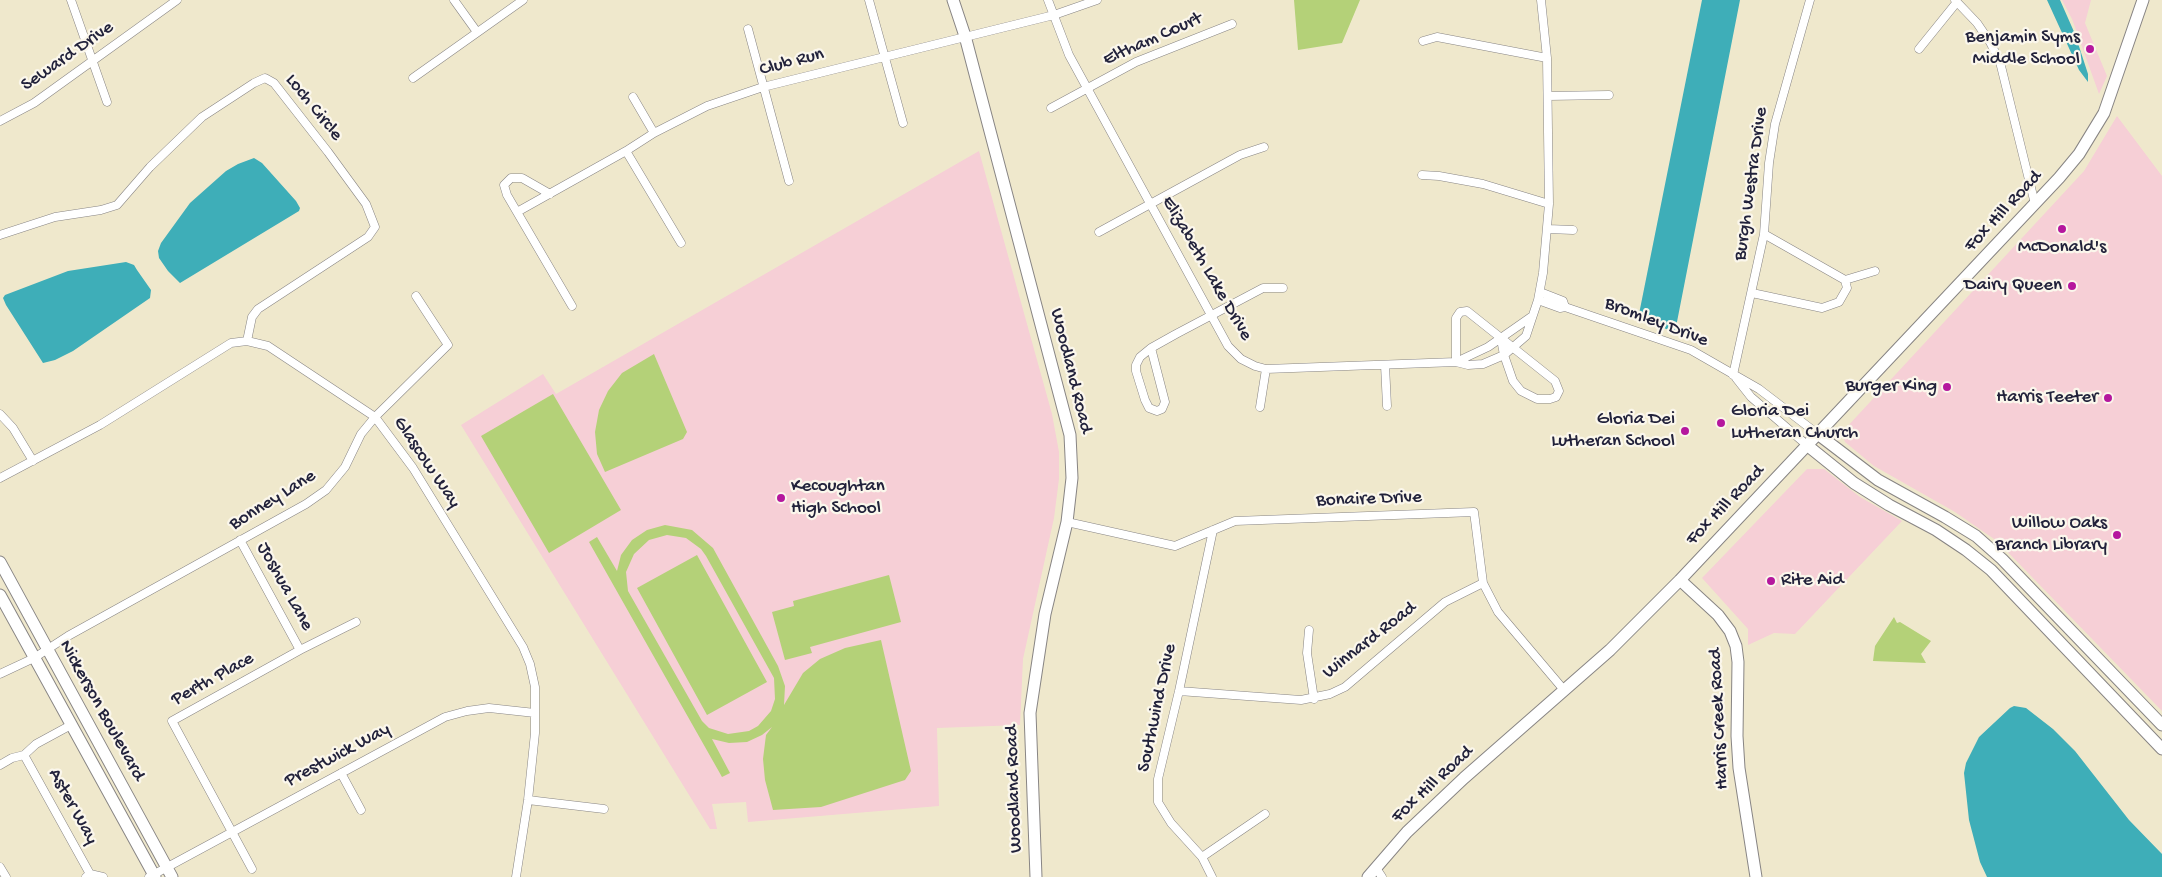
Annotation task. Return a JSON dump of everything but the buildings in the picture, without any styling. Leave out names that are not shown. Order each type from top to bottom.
[{"type":"main road","name":"Woodland Road","points":[[954,0],[1070,435],[1072,478],[1067,522],[1045,614],[1030,713],[1036,877]]},
{"type":"main road","name":"Fox Hill Road","points":[[1368,877],[1379,872],[1407,832],[1610,650],[1680,580],[2059,178],[2095,130],[2112,93],[2143,0]]},
{"type":"main road","points":[[1818,435],[1878,480],[1976,536],[1995,553],[2162,725]]},
{"type":"main road","points":[[1808,446],[1854,483],[1889,505],[1936,530],[1991,570],[2162,749]]},
{"type":"main road","name":"Nickerson Boulevard","points":[[0,562],[170,872]]},
{"type":"main road","name":"Harris Creek Road","points":[[1680,580],[1725,623],[1736,646],[1738,662],[1737,736],[1739,768],[1756,877]]},
{"type":"main road","name":"Nickerson Boulevard","points":[[0,595],[152,876]]},
{"type":"street","points":[[71,0],[107,102]]},
{"type":"street","name":"Seward Drive","points":[[0,121],[34,102],[177,0]]},
{"type":"street","points":[[454,0],[477,32]]},
{"type":"street","points":[[414,78],[523,0]]},
{"type":"street","points":[[869,0],[903,123]]},
{"type":"street","name":"Elizabeth Lake Drive","points":[[1048,0],[1070,56],[1211,315],[1235,355],[1255,366],[1266,368],[1456,362],[1468,365],[1483,364],[1504,355],[1526,336],[1539,296],[1548,229],[1547,58],[1540,0]]},
{"type":"street","name":"Club Run","points":[[517,212],[626,151],[654,133],[707,106],[763,87],[1054,15],[1097,0]]},
{"type":"street","name":"Burgh Westra Drive","points":[[1733,375],[1764,234],[1769,163],[1775,124],[1810,0]]},
{"type":"street","points":[[1919,49],[1956,1],[1986,36],[2000,62],[2034,204]]},
{"type":"street","name":"Eltham Court","points":[[1051,108],[1136,62],[1232,24]]},
{"type":"street","points":[[748,29],[789,181]]},
{"type":"street","points":[[1423,41],[1437,37],[1547,58]]},
{"type":"street","name":"Loch Circle","points":[[0,235],[55,217],[100,210],[117,205],[150,167],[202,117],[254,83],[265,78],[274,83],[333,159],[366,204],[375,227],[368,237],[258,309],[252,317],[247,341]]},
{"type":"street","points":[[1548,96],[1609,95]]},
{"type":"street","points":[[633,97],[654,133]]},
{"type":"street","points":[[1099,232],[1240,155],[1264,147]]},
{"type":"street","points":[[626,151],[681,243]]},
{"type":"street","points":[[1422,176],[1439,176],[1483,184],[1549,204]]},
{"type":"street","points":[[550,194],[522,178],[511,178],[504,185],[517,212],[572,306]]},
{"type":"street","points":[[1548,229],[1573,230]]},
{"type":"street","points":[[1764,234],[1845,280],[1875,271]]},
{"type":"street","points":[[1752,293],[1822,308],[1839,302],[1847,288],[1845,280]]},
{"type":"street","points":[[1151,348],[1165,398],[1164,406],[1156,411],[1151,410],[1146,403],[1136,371],[1137,360],[1151,348],[1263,288],[1283,288]]},
{"type":"street","name":"Bonney Lane","points":[[0,674],[34,658],[47,648],[306,504],[326,490],[344,466],[362,434],[375,417],[448,345],[416,296]]},
{"type":"street","name":"Bromley Drive","points":[[1539,296],[1560,308],[1565,307],[1691,350],[1759,389],[1818,435]]},
{"type":"street","points":[[1456,362],[1455,322],[1460,312],[1469,312],[1554,381],[1559,391],[1556,397],[1537,399],[1524,393],[1513,381],[1504,355],[1501,339]]},
{"type":"street","name":"Elizabeth Lake Drive","points":[[1456,362],[1501,339],[1531,317]]},
{"type":"street","points":[[0,478],[100,425],[230,343],[247,341]]},
{"type":"street","name":"Glascow Way","points":[[247,341],[268,346],[375,417],[413,468],[522,647],[530,664],[535,687],[535,713],[528,800],[516,877]]},
{"type":"street","points":[[1385,365],[1388,406]]},
{"type":"street","points":[[1260,407],[1266,368]]},
{"type":"street","name":"Bromley Drive","points":[[1733,375],[1751,397],[1808,446]]},
{"type":"street","points":[[0,414],[13,428],[33,461]]},
{"type":"street","name":"Bonaire Drive","points":[[1067,522],[1175,546],[1235,521],[1474,512],[1483,583],[1498,612],[1564,690]]},
{"type":"street","name":"Southwind Drive","points":[[1212,877],[1202,857],[1171,823],[1158,802],[1158,779],[1179,692],[1213,530]]},
{"type":"street","name":"Joshua Lane","points":[[240,540],[300,650]]},
{"type":"street","name":"Winnard Road","points":[[1179,692],[1288,700],[1314,699],[1330,694],[1345,687],[1445,602],[1483,583]]},
{"type":"street","name":"Perth Place","points":[[232,831],[172,722],[300,650],[356,622]]},
{"type":"street","points":[[1309,630],[1307,653],[1314,699]]},
{"type":"street","name":"Prestwick Way","points":[[152,876],[170,872],[232,831],[446,717],[467,711],[490,708],[535,713]]},
{"type":"street","points":[[0,765],[12,758],[24,755],[36,744],[71,725]]},
{"type":"street","name":"Aster Way","points":[[24,755],[88,875]]},
{"type":"street","points":[[341,773],[361,810]]},
{"type":"street","points":[[528,800],[604,809]]},
{"type":"street","points":[[1202,857],[1266,814]]},
{"type":"street","points":[[232,831],[252,869]]},
{"type":"street","points":[[0,867],[6,877]]},
{"type":"street","points":[[88,875],[103,877]]},
{"type":"shaded area","name":"Benjamin Syms Middle School","points":[[2062,0],[2091,0],[2085,23],[2107,76],[2099,94],[2072,19]]},
{"type":"shaded area","points":[[2117,116],[2162,176],[2162,711],[1997,541],[1955,512],[1874,466],[1845,442],[1842,434],[2084,171]]},
{"type":"shaded area","name":"Kecoughtan High School","points":[[979,151],[1052,414],[1059,452],[1059,479],[1054,518],[1023,659],[1020,725],[937,728],[939,806],[748,822],[746,802],[712,804],[717,829],[710,829],[461,425],[543,374],[556,394]]},
{"type":"shaded area","points":[[1807,469],[1824,469],[1860,497],[1902,521],[1795,634],[1774,633],[1748,645],[1748,629],[1702,578]]},
{"type":"green space","points":[[1294,0],[1360,0],[1342,43],[1298,50]]},
{"type":"green space","points":[[654,354],[687,432],[683,439],[605,472],[597,454],[595,432],[599,410],[608,391],[622,373]]},
{"type":"green space","points":[[553,394],[621,510],[549,553],[481,436]]},
{"type":"green space","points":[[665,525],[692,530],[713,548],[778,666],[785,686],[784,705],[803,673],[820,659],[845,648],[881,640],[911,771],[905,780],[821,807],[773,810],[765,780],[763,759],[766,735],[772,727],[762,735],[747,742],[729,743],[712,739],[730,773],[722,777],[589,542],[597,537],[617,571],[621,555],[632,540],[647,530]],"holes":[[[667,535],[686,538],[701,549],[706,556],[774,678],[775,699],[771,711],[758,726],[749,731],[728,734],[709,728],[702,721],[628,591],[626,572],[634,554],[649,540]]]},
{"type":"green space","points":[[697,555],[767,682],[707,715],[637,588]]},
{"type":"green space","points":[[889,575],[901,622],[810,647],[812,653],[785,660],[772,612],[794,606],[793,601]]},
{"type":"green space","points":[[1894,617],[1897,623],[1900,622],[1931,641],[1921,654],[1926,663],[1873,661],[1875,646]]},
{"type":"water","points":[[1702,0],[1740,0],[1675,332],[1638,319]]},
{"type":"water","points":[[2047,0],[2060,0],[2075,34],[2088,74],[2088,82],[2079,70]]},
{"type":"water","points":[[254,158],[262,163],[296,201],[300,208],[299,211],[180,283],[159,258],[158,251],[161,243],[190,203],[226,171]]},
{"type":"water","points":[[126,262],[134,265],[151,290],[150,298],[73,351],[55,360],[43,363],[6,305],[3,298],[5,295],[68,271]]},
{"type":"water","points":[[2014,706],[2026,708],[2053,729],[2075,751],[2129,820],[2162,854],[2162,877],[1987,877],[1980,862],[1969,820],[1964,773],[1966,763],[1979,737]]},
{"type":"place","name":"Benjamin Syms Middle School","points":[[2090,49]]},
{"type":"place","name":"McDonald's","points":[[2062,229]]},
{"type":"place","name":"Dairy Queen","points":[[2072,286]]},
{"type":"place","name":"Burger King","points":[[1947,387]]},
{"type":"place","name":"Harris Teeter","points":[[2108,398]]},
{"type":"place","name":"Gloria Dei Lutheran Church","points":[[1721,423]]},
{"type":"place","name":"Gloria Dei Lutheran School","points":[[1685,431]]},
{"type":"place","name":"Kecoughtan High School","points":[[781,498]]},
{"type":"place","name":"Willow Oaks Branch Library","points":[[2117,535]]},
{"type":"place","name":"Rite Aid","points":[[1771,581]]}]
